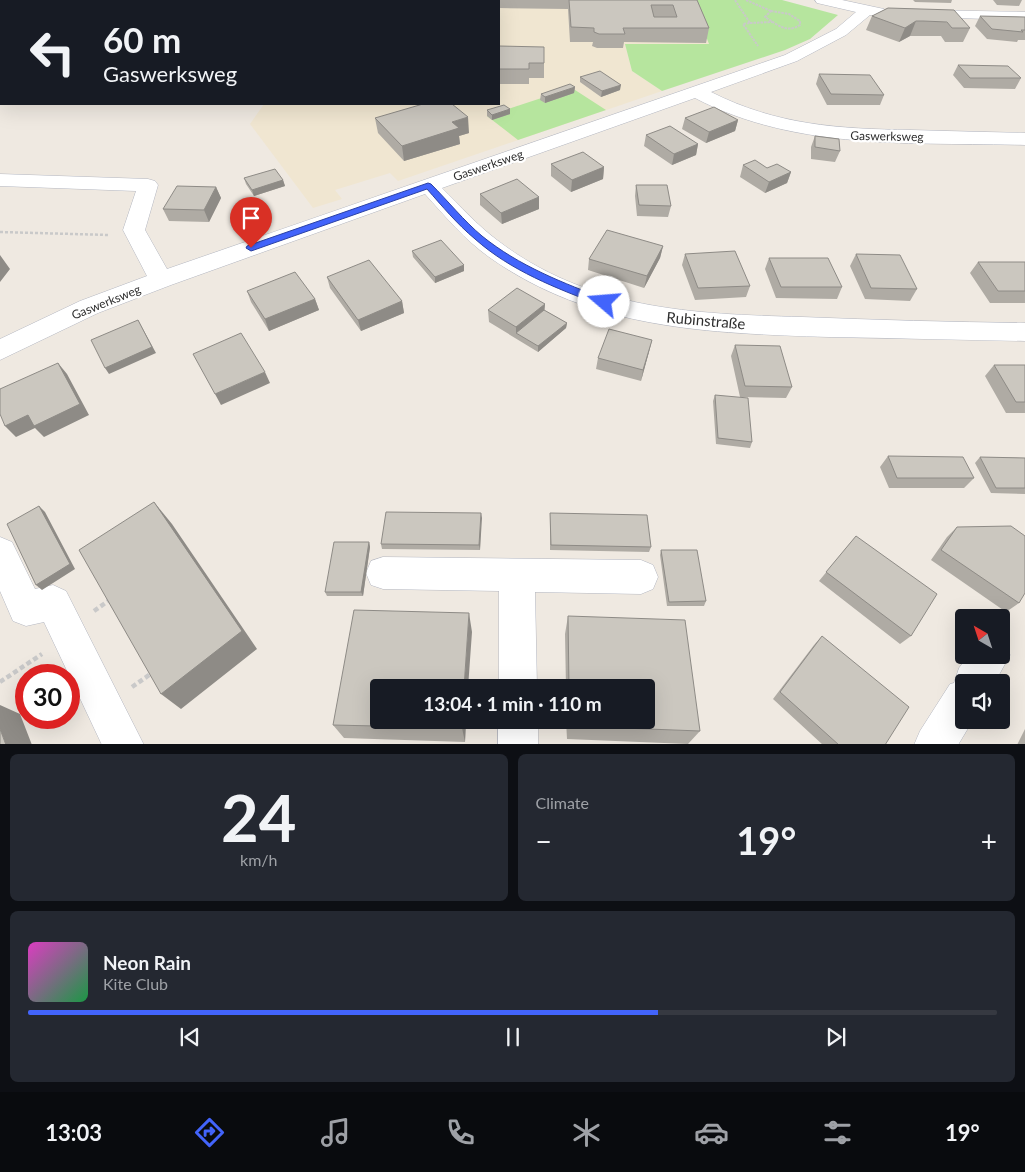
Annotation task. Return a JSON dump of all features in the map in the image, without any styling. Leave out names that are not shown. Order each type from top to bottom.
[{"type":"street","points":[[822,0],[867,10],[892,13]]},
{"type":"street","points":[[969,0],[982,16],[1025,21]]},
{"type":"street","name":"Gaswerksweg","points":[[0,350],[89,307],[162,279],[776,64],[821,44],[840,32],[867,10]]},
{"type":"street","points":[[912,14],[1025,16]]},
{"type":"street","name":"Gaswerksweg","points":[[697,92],[714,102],[744,114],[787,127],[814,132],[844,135],[1025,139]]},
{"type":"street","points":[[0,180],[148,185],[134,230],[153,268],[162,279]]},
{"type":"street","name":"Rubinstraße","points":[[428,186],[477,236],[522,268],[549,282],[586,297],[639,313],[683,320],[728,323],[933,331],[1025,332]]},
{"type":"street","points":[[0,553],[26,608],[61,620],[124,744]]},
{"type":"street","points":[[383,573],[641,577]]},
{"type":"street","points":[[517,575],[518,679]]},
{"type":"street","points":[[934,744],[955,712]]},
{"type":"street","points":[[518,729],[518,744]]},
{"type":"path","points":[[735,0],[750,23]]},
{"type":"path","points":[[746,0],[771,11],[785,12],[795,16],[800,21],[800,25],[792,30],[780,28],[765,17],[771,11]]},
{"type":"path","points":[[773,22],[743,24],[764,55],[776,64]]},
{"type":"path","points":[[0,232],[137,235]]},
{"type":"path","points":[[0,682],[61,620]]},
{"type":"shaded area","points":[[500,0],[692,0],[709,44],[625,44],[632,71],[662,91],[398,181],[390,173],[335,190],[342,199],[313,208],[250,124],[263,105],[500,105]]},
{"type":"green space","points":[[692,0],[782,0],[838,15],[810,39],[785,50],[662,91],[632,71],[625,44],[709,44]]},
{"type":"green space","points":[[572,88],[606,110],[518,140],[487,116]]},
{"type":"building","points":[[569,0],[697,0],[709,28],[623,28],[625,34],[599,34],[594,32],[594,28],[571,27]],"holes":[[[651,5],[673,5],[677,17],[654,17]]]},
{"type":"building","points":[[888,8],[954,10],[970,28],[952,28],[947,22],[916,21],[905,28],[872,16]]},
{"type":"building","points":[[980,16],[1025,17],[1025,30],[1021,30],[1023,32],[992,29]]},
{"type":"building","points":[[500,46],[544,47],[544,63],[529,63],[529,69],[500,69]]},
{"type":"building","points":[[958,65],[1008,66],[1021,78],[970,78]]},
{"type":"building","points":[[600,71],[621,85],[602,91],[580,77]]},
{"type":"building","points":[[819,74],[870,75],[884,95],[831,94]]},
{"type":"building","points":[[570,84],[575,87],[545,97],[541,94]]},
{"type":"building","points":[[420,105],[453,105],[468,117],[452,122],[459,128],[402,146],[375,118]]},
{"type":"building","points":[[504,105],[510,109],[492,115],[487,110]]},
{"type":"building","points":[[714,107],[738,120],[709,132],[685,118]]},
{"type":"building","points":[[670,126],[698,144],[674,154],[646,135]]},
{"type":"building","points":[[815,136],[839,139],[840,151],[815,147]]},
{"type":"building","points":[[583,152],[604,167],[572,180],[551,164]]},
{"type":"building","points":[[755,160],[767,168],[777,164],[791,172],[769,182],[743,165]]},
{"type":"building","points":[[275,169],[283,180],[252,190],[244,178]]},
{"type":"building","points":[[517,179],[539,197],[501,213],[480,194]]},
{"type":"building","points":[[636,185],[667,185],[671,206],[639,205]]},
{"type":"building","points":[[177,186],[216,187],[204,210],[163,209]]},
{"type":"building","points":[[607,230],[663,246],[647,276],[589,259]]},
{"type":"building","points":[[441,240],[464,265],[435,277],[412,251]]},
{"type":"building","points":[[735,251],[750,286],[698,288],[685,254]]},
{"type":"building","points":[[856,254],[900,255],[917,289],[871,288]]},
{"type":"building","points":[[769,258],[828,258],[842,287],[781,287]]},
{"type":"building","points":[[369,260],[402,301],[358,320],[327,277]]},
{"type":"building","points":[[978,262],[1025,262],[1025,291],[998,291]]},
{"type":"building","points":[[295,272],[315,299],[265,319],[247,291]]},
{"type":"building","points":[[517,288],[545,304],[516,327],[488,310]]},
{"type":"building","points":[[544,310],[567,323],[538,346],[516,333]]},
{"type":"building","points":[[138,320],[152,347],[105,368],[91,340]]},
{"type":"building","points":[[609,329],[652,340],[643,370],[598,358]]},
{"type":"building","points":[[241,333],[265,372],[215,394],[193,354]]},
{"type":"building","points":[[735,345],[780,346],[792,387],[745,386]]},
{"type":"building","points":[[58,363],[80,404],[34,426],[28,415],[5,426],[0,414],[0,389]]},
{"type":"building","points":[[994,365],[1025,365],[1025,402],[1016,402]]},
{"type":"building","points":[[715,395],[748,398],[752,442],[718,438]]},
{"type":"building","points":[[888,456],[963,457],[974,478],[897,478]]},
{"type":"building","points":[[980,457],[1025,458],[1025,488],[996,488]]},
{"type":"building","points":[[154,502],[242,631],[161,694],[79,550]]},
{"type":"building","points":[[39,506],[70,564],[36,585],[7,524]]},
{"type":"building","points":[[386,512],[481,513],[479,545],[381,544]]},
{"type":"building","points":[[550,513],[647,515],[651,547],[551,545]]},
{"type":"building","points":[[1011,526],[1025,536],[1025,593],[1019,603],[941,550],[957,527]]},
{"type":"building","points":[[856,536],[937,594],[911,636],[826,572]]},
{"type":"building","points":[[334,542],[369,542],[361,592],[325,592]]},
{"type":"building","points":[[661,550],[697,550],[706,601],[669,602]]},
{"type":"building","points":[[354,610],[469,613],[465,679],[370,679],[370,726],[333,725]]},
{"type":"building","points":[[568,616],[685,620],[700,731],[648,729],[655,729],[655,679],[569,679]]},
{"type":"building","points":[[822,636],[909,707],[886,744],[838,744],[780,692]]},
{"type":"building","points":[[0,729],[6,744],[0,744]]},
{"type":"route","points":[[251,248],[428,186],[477,236],[497,253],[549,282],[604,302]]}]
